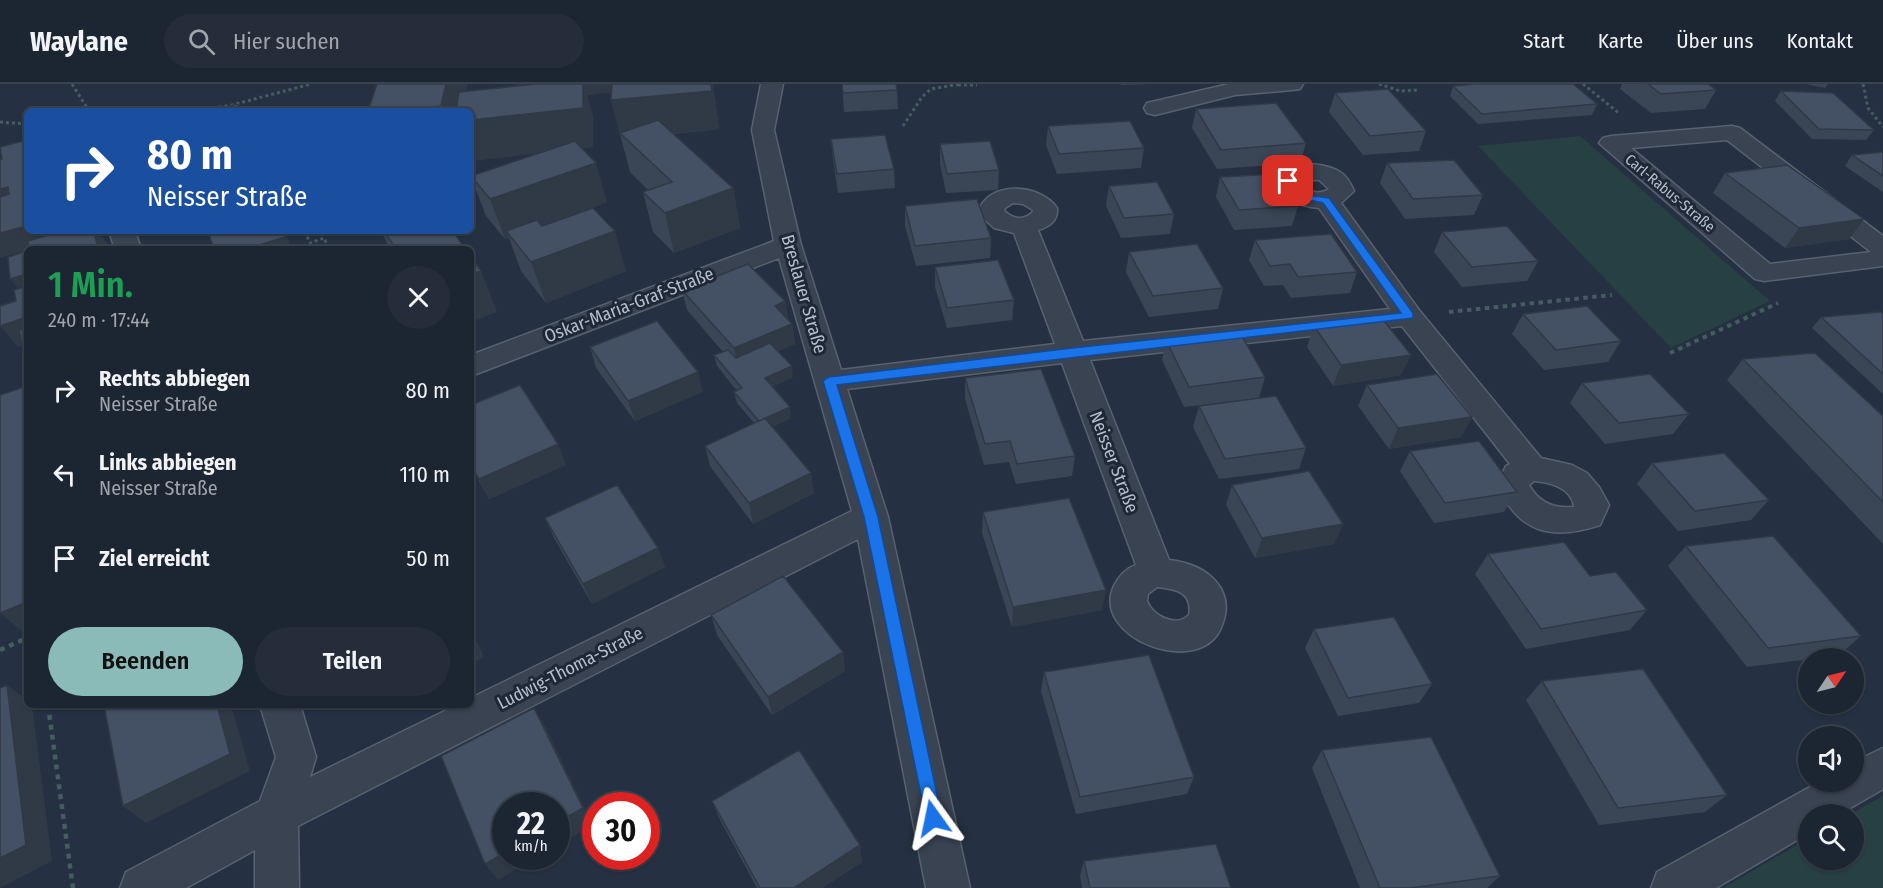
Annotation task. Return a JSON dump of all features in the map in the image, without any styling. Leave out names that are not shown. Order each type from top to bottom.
[{"type":"street","name":"Breslauer Straße","points":[[772,84],[763,130],[788,244],[871,517],[948,888]]},
{"type":"street","points":[[1155,108],[1235,89],[1292,84]]},
{"type":"street","name":"Carl-Rabus-Straße","points":[[1764,273],[1611,144],[1732,133],[1883,248]]},
{"type":"street","points":[[1326,200],[1409,316],[1532,469]]},
{"type":"street","name":"Neisser Straße","points":[[1024,226],[1156,573]]},
{"type":"street","name":"Oskar-Maria-Graf-Straße","points":[[474,365],[788,244]]},
{"type":"street","points":[[1764,273],[1883,258]]},
{"type":"street","points":[[829,381],[1409,316]]},
{"type":"street","name":"Ludwig-Thoma-Straße","points":[[142,888],[277,815],[871,517]]},
{"type":"street","points":[[277,888],[277,815],[296,757],[281,708]]},
{"type":"street","points":[[1673,888],[1883,767]]},
{"type":"path","points":[[72,84],[86,108]]},
{"type":"path","points":[[214,108],[311,84]]},
{"type":"path","points":[[1379,84],[1400,91],[1417,90]]},
{"type":"path","points":[[1863,84],[1862,92],[1873,119],[1883,127]]},
{"type":"path","points":[[903,126],[924,93],[935,87],[977,85]]},
{"type":"path","points":[[0,122],[24,124]]},
{"type":"path","points":[[306,234],[310,243],[324,238],[328,246]]},
{"type":"path","points":[[1670,353],[1777,304],[1787,294],[1764,273]]},
{"type":"path","points":[[1409,316],[1612,295]]},
{"type":"path","points":[[0,650],[24,639]]},
{"type":"path","points":[[48,708],[73,888]]},
{"type":"green space","points":[[1580,136],[1770,301],[1671,348],[1478,146]]},
{"type":"green space","points":[[1883,796],[1883,888],[1723,888],[1798,844],[1798,870],[1864,870],[1864,807]]},
{"type":"building","points":[[377,84],[446,84],[441,106],[369,108]]},
{"type":"building","points":[[536,84],[583,84],[583,108],[474,120],[474,108],[456,108],[459,92]]},
{"type":"building","points":[[612,84],[711,84],[712,91],[611,100]]},
{"type":"building","points":[[842,84],[896,84],[897,90],[843,93]]},
{"type":"building","points":[[1573,84],[1597,104],[1482,114],[1453,86]]},
{"type":"building","points":[[1648,84],[1708,84],[1716,90],[1661,94]]},
{"type":"building","points":[[1388,89],[1426,131],[1370,136],[1335,93]]},
{"type":"building","points":[[1781,91],[1833,93],[1874,130],[1819,129]]},
{"type":"building","points":[[1276,103],[1306,143],[1221,150],[1196,109]]},
{"type":"building","points":[[237,104],[239,108],[222,108]]},
{"type":"building","points":[[658,120],[733,188],[665,213],[643,192],[672,182],[620,133]]},
{"type":"building","points":[[1130,121],[1144,148],[1059,154],[1048,126]]},
{"type":"building","points":[[885,135],[894,169],[837,174],[831,139]]},
{"type":"building","points":[[24,141],[24,227],[0,233],[0,197],[9,194],[8,187],[0,189],[0,160],[2,159],[0,147]]},
{"type":"building","points":[[575,141],[596,163],[490,199],[474,180],[474,175]]},
{"type":"building","points":[[990,141],[999,170],[947,174],[940,144]]},
{"type":"building","points":[[1883,152],[1883,176],[1852,155]]},
{"type":"building","points":[[1454,160],[1483,195],[1413,199],[1387,163]]},
{"type":"building","points":[[1787,165],[1864,219],[1799,228],[1725,173]]},
{"type":"building","points":[[1277,174],[1298,206],[1239,210],[1220,177]]},
{"type":"building","points":[[1157,182],[1174,214],[1124,218],[1109,186]]},
{"type":"building","points":[[977,199],[991,238],[915,246],[905,206]]},
{"type":"building","points":[[593,208],[615,231],[531,262],[506,231],[537,220],[542,226]]},
{"type":"building","points":[[1507,226],[1538,261],[1472,267],[1442,232]]},
{"type":"building","points":[[52,234],[95,234],[97,246],[29,246],[28,241]]},
{"type":"building","points":[[209,234],[284,234],[285,237],[256,246],[213,246]]},
{"type":"building","points":[[386,234],[455,234],[463,246],[394,246]]},
{"type":"building","points":[[1331,234],[1357,272],[1298,277],[1290,264],[1270,266],[1255,240]]},
{"type":"building","points":[[1197,244],[1223,288],[1153,296],[1129,252]]},
{"type":"building","points":[[24,252],[24,275],[10,279],[8,257]]},
{"type":"building","points":[[998,260],[1014,300],[947,308],[935,267]]},
{"type":"building","points":[[474,261],[481,271],[474,273]]},
{"type":"building","points":[[748,264],[785,301],[775,306],[792,324],[734,348],[682,290]]},
{"type":"building","points":[[24,287],[24,318],[0,326],[0,306],[16,301],[14,290]]},
{"type":"building","points":[[1587,306],[1621,341],[1556,350],[1523,314]]},
{"type":"building","points":[[1881,312],[1883,314],[1883,374],[1821,317]]},
{"type":"building","points":[[1381,317],[1411,355],[1341,365],[1314,326]]},
{"type":"building","points":[[657,321],[698,372],[628,401],[590,347]]},
{"type":"building","points":[[24,329],[24,356],[19,330]]},
{"type":"building","points":[[1239,331],[1265,377],[1189,387],[1166,340]]},
{"type":"building","points":[[770,343],[792,366],[765,378],[790,407],[759,421],[734,392],[742,388],[714,355],[728,350],[736,358]]},
{"type":"building","points":[[1815,353],[1883,416],[1883,502],[1743,359]]},
{"type":"building","points":[[1041,369],[1075,456],[1017,464],[1010,441],[985,444],[965,378]]},
{"type":"building","points":[[1437,374],[1472,417],[1398,428],[1367,385]]},
{"type":"building","points":[[1650,374],[1689,414],[1619,423],[1582,383]]},
{"type":"building","points":[[520,385],[558,444],[479,479],[474,470],[474,404]]},
{"type":"building","points":[[24,387],[24,603],[0,613],[0,395]]},
{"type":"building","points":[[1276,396],[1306,448],[1225,459],[1199,406]]},
{"type":"building","points":[[765,418],[811,473],[749,503],[705,446]]},
{"type":"building","points":[[1479,441],[1517,492],[1445,503],[1410,451]]},
{"type":"building","points":[[1724,453],[1769,500],[1695,511],[1652,463]]},
{"type":"building","points":[[1309,471],[1343,524],[1262,538],[1232,485]]},
{"type":"building","points":[[617,485],[658,548],[583,584],[545,518]]},
{"type":"building","points":[[1069,498],[1106,590],[1013,607],[983,512]]},
{"type":"building","points":[[1773,536],[1861,636],[1768,648],[1686,546]]},
{"type":"building","points":[[1564,542],[1590,576],[1616,572],[1647,610],[1541,629],[1488,554]]},
{"type":"building","points":[[783,576],[843,652],[768,697],[711,615]]},
{"type":"building","points":[[1394,617],[1432,684],[1348,698],[1314,629]]},
{"type":"building","points":[[1149,655],[1194,777],[1080,797],[1044,672]]},
{"type":"building","points":[[1643,669],[1727,795],[1618,808],[1542,681]]},
{"type":"building","points":[[7,685],[26,845],[0,858],[0,688]]},
{"type":"building","points":[[105,708],[218,708],[230,754],[123,806]]},
{"type":"building","points":[[534,708],[582,809],[570,815],[570,792],[492,792],[492,860],[485,864],[441,756]]},
{"type":"building","points":[[1431,737],[1500,876],[1410,888],[1380,888],[1322,750]]},
{"type":"building","points":[[799,750],[860,845],[794,888],[760,888],[712,801]]},
{"type":"building","points":[[1216,844],[1231,888],[1090,888],[1084,861]]},
{"type":"route","points":[[933,818],[871,517],[829,381],[1409,316],[1326,200],[1312,200],[1298,195],[1290,188],[1288,181]]}]
